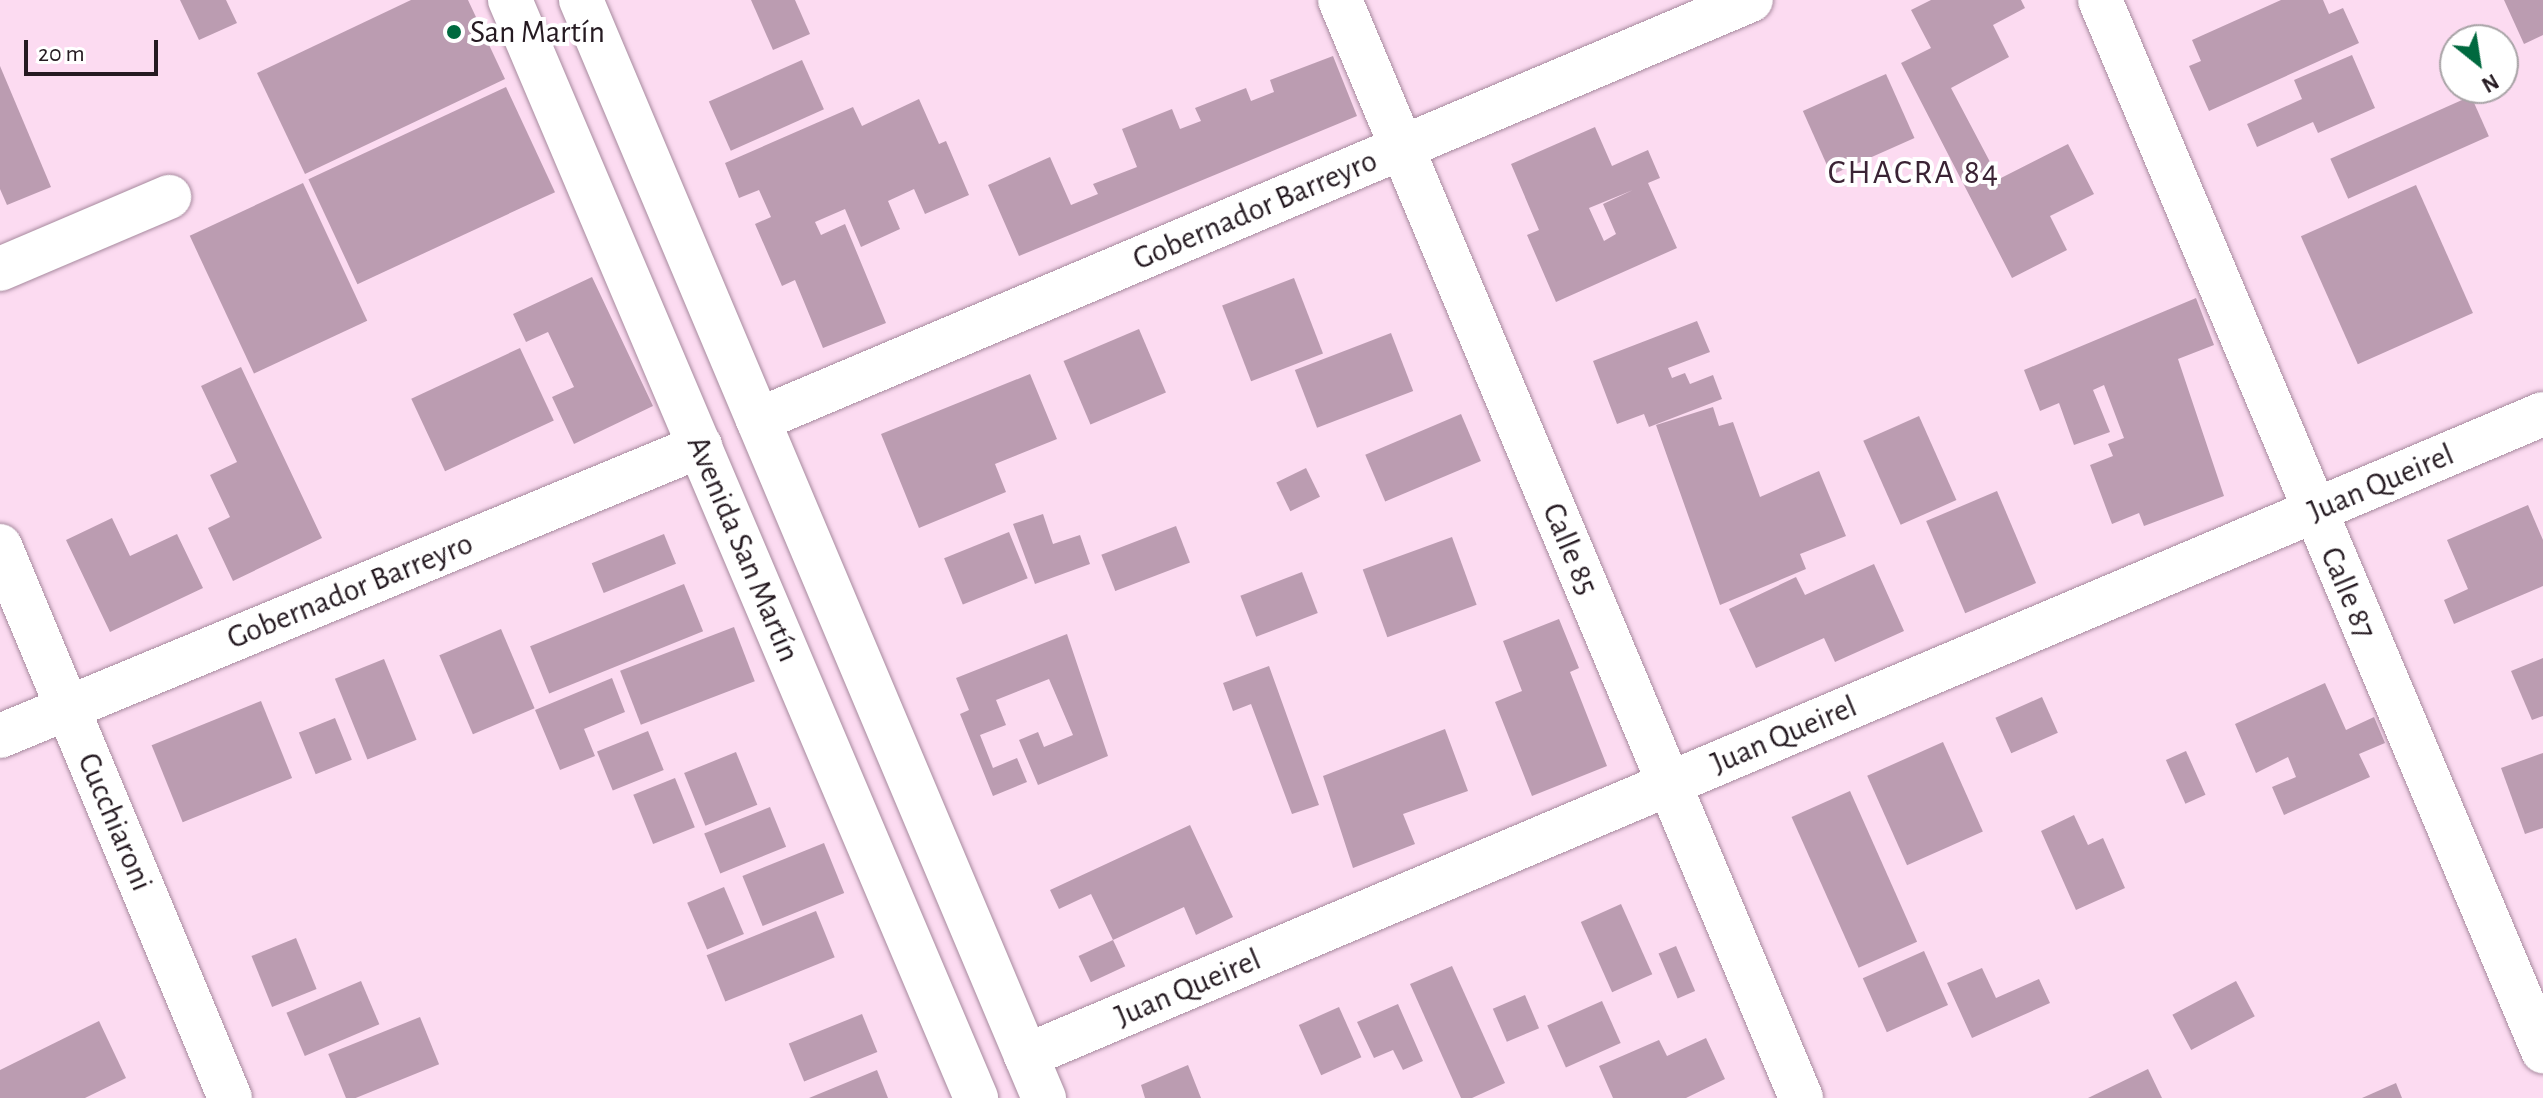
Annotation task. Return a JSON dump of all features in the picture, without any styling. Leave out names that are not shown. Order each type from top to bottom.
[{"type":"street","name":"Avenida San Martín","points":[[510,0],[976,1098]]},
{"type":"street","name":"Avenida San Martín","points":[[581,0],[1044,1098]]},
{"type":"street","name":"Calle 85","points":[[1340,0],[1801,1098]]},
{"type":"street","name":"Gobernador Barreyro","points":[[758,420],[1751,0]]},
{"type":"street","name":"Calle 87","points":[[2100,0],[2313,512],[2543,1051]]},
{"type":"street","points":[[0,269],[169,197]]},
{"type":"street","name":"Juan Queirel","points":[[1026,1056],[2543,414]]},
{"type":"street","name":"Gobernador Barreyro","points":[[0,736],[700,446]]},
{"type":"street","name":"Cucchiaroni","points":[[0,546],[230,1098]]},
{"type":"building","points":[[180,0],[226,0],[237,23],[199,40]]},
{"type":"building","points":[[411,0],[468,0],[505,79],[305,174],[257,73]]},
{"type":"building","points":[[751,0],[795,0],[810,34],[773,50]]},
{"type":"building","points":[[1931,0],[2021,0],[2025,8],[1993,25],[2009,57],[1951,88],[1999,179],[2068,144],[2094,194],[2050,216],[2067,250],[2012,278],[1901,63],[1931,48],[1911,10]]},
{"type":"building","points":[[2281,0],[2323,0],[2329,14],[2343,8],[2359,43],[2209,111],[2189,66],[2201,61],[2192,40]]},
{"type":"building","points":[[2504,0],[2543,0],[2543,35],[2524,44],[2519,24],[2515,24]]},
{"type":"building","points":[[2352,55],[2375,108],[2318,133],[2313,122],[2257,147],[2247,124],[2302,99],[2294,80]]},
{"type":"building","points":[[1333,56],[1357,116],[1019,256],[988,185],[1050,157],[1071,205],[1098,194],[1093,184],[1137,167],[1122,129],[1172,109],[1180,129],[1201,121],[1195,108],[1246,88],[1251,101],[1274,92],[1270,80]]},
{"type":"building","points":[[802,60],[824,109],[731,151],[709,101]]},
{"type":"building","points":[[0,66],[51,187],[7,205],[0,189]]},
{"type":"building","points":[[1886,74],[1914,138],[1831,175],[1803,111]]},
{"type":"building","points":[[506,87],[555,192],[357,284],[308,179]]},
{"type":"building","points":[[919,99],[939,144],[946,141],[969,195],[925,214],[914,189],[888,201],[900,229],[861,247],[845,209],[815,222],[821,235],[845,224],[886,323],[823,348],[795,280],[782,286],[755,224],[771,217],[759,190],[739,198],[725,163],[853,107],[862,126]]},
{"type":"building","points":[[2453,104],[2475,104],[2489,136],[2348,199],[2330,159]]},
{"type":"building","points":[[1595,127],[1612,166],[1648,150],[1660,178],[1648,183],[1677,248],[1556,302],[1527,235],[1539,230],[1511,164]],"holes":[[[1633,190],[1603,204],[1616,234],[1604,241],[1589,208]]]},
{"type":"building","points":[[303,183],[367,321],[254,374],[190,236]]},
{"type":"building","points":[[2416,185],[2473,313],[2358,364],[2301,236]]},
{"type":"building","points":[[592,277],[653,406],[574,444],[552,397],[574,387],[548,332],[526,342],[513,314]]},
{"type":"building","points":[[1294,278],[1323,354],[1251,381],[1222,306]]},
{"type":"building","points":[[2196,298],[2214,345],[2178,359],[2224,496],[2144,526],[2139,513],[2112,524],[2090,465],[2113,456],[2108,444],[2124,438],[2104,385],[2093,390],[2110,432],[2074,445],[2059,403],[2040,411],[2024,370]]},
{"type":"building","points":[[1697,321],[1710,352],[1668,368],[1672,378],[1685,373],[1690,384],[1713,375],[1722,399],[1649,427],[1644,414],[1617,424],[1593,361]]},
{"type":"building","points":[[1139,329],[1166,393],[1090,425],[1064,361]]},
{"type":"building","points":[[1391,333],[1413,391],[1317,428],[1295,370]]},
{"type":"building","points":[[520,348],[554,421],[445,471],[411,399]]},
{"type":"building","points":[[241,367],[322,538],[233,581],[208,528],[230,517],[210,475],[237,462],[201,386]]},
{"type":"building","points":[[1030,374],[1057,439],[995,464],[1006,492],[919,528],[881,434]]},
{"type":"building","points":[[1713,407],[1719,426],[1733,422],[1760,497],[1819,471],[1846,536],[1800,554],[1806,569],[1720,605],[1656,425]]},
{"type":"building","points":[[1461,414],[1481,461],[1385,502],[1365,455]]},
{"type":"building","points":[[1919,416],[1956,500],[1901,525],[1863,441]]},
{"type":"building","points":[[1306,468],[1320,497],[1290,511],[1276,482]]},
{"type":"building","points":[[1997,491],[2036,583],[1965,613],[1926,521]]},
{"type":"building","points":[[2528,505],[2543,540],[2543,586],[2454,624],[2444,600],[2468,589],[2447,540]]},
{"type":"building","points":[[1043,514],[1053,544],[1080,535],[1090,564],[1035,584],[1013,524]]},
{"type":"building","points":[[112,518],[130,556],[177,534],[203,588],[110,632],[66,540]]},
{"type":"building","points":[[1176,526],[1190,562],[1115,591],[1101,555]]},
{"type":"building","points":[[1009,532],[1028,578],[963,605],[944,558]]},
{"type":"building","points":[[664,534],[676,564],[604,593],[592,563]]},
{"type":"building","points":[[1452,537],[1477,605],[1387,637],[1363,569]]},
{"type":"building","points":[[1874,564],[1904,631],[1835,662],[1824,638],[1756,668],[1729,609],[1796,577],[1805,595]]},
{"type":"building","points":[[1302,572],[1318,613],[1256,637],[1240,596]]},
{"type":"building","points":[[684,584],[703,631],[549,693],[530,646]]},
{"type":"building","points":[[1559,619],[1579,668],[1570,672],[1607,766],[1532,796],[1495,702],[1522,691],[1503,641]]},
{"type":"building","points":[[734,627],[755,681],[641,725],[620,671]]},
{"type":"building","points":[[501,629],[535,708],[473,734],[439,655]]},
{"type":"building","points":[[1067,634],[1108,756],[1038,785],[1019,740],[1038,732],[1044,747],[1073,735],[1049,679],[996,700],[1006,725],[980,735],[993,768],[1017,758],[1027,782],[993,796],[960,714],[969,710],[956,678]]},
{"type":"building","points":[[2543,658],[2543,716],[2532,720],[2511,671]]},
{"type":"building","points":[[384,659],[417,740],[367,760],[335,679]]},
{"type":"building","points":[[1269,666],[1319,805],[1292,814],[1251,704],[1233,711],[1223,683]]},
{"type":"building","points":[[612,678],[625,712],[584,729],[595,756],[560,770],[535,710]]},
{"type":"building","points":[[2325,683],[2346,730],[2374,717],[2385,743],[2359,754],[2370,777],[2284,815],[2272,787],[2296,777],[2288,757],[2256,773],[2235,724]]},
{"type":"building","points":[[2042,697],[2058,733],[2011,753],[1995,718]]},
{"type":"building","points":[[261,701],[292,778],[183,822],[152,745]]},
{"type":"building","points":[[335,718],[352,760],[316,774],[299,733]]},
{"type":"building","points":[[1445,729],[1468,791],[1403,814],[1415,844],[1353,868],[1323,776]]},
{"type":"building","points":[[648,731],[664,770],[613,791],[597,752]]},
{"type":"building","points":[[1943,742],[1983,832],[1907,865],[1867,776]]},
{"type":"building","points":[[2186,751],[2206,795],[2185,804],[2166,760]]},
{"type":"building","points":[[736,752],[757,805],[705,826],[684,773]]},
{"type":"building","points":[[2543,753],[2543,828],[2525,834],[2501,768]]},
{"type":"building","points":[[675,778],[695,827],[653,844],[633,795]]},
{"type":"building","points":[[1850,791],[1917,942],[1859,968],[1792,817]]},
{"type":"building","points":[[770,807],[786,847],[720,873],[704,834]]},
{"type":"building","points":[[2074,815],[2088,845],[2103,838],[2125,888],[2076,910],[2041,831]]},
{"type":"building","points":[[1190,825],[1233,917],[1196,935],[1184,907],[1113,940],[1091,894],[1059,909],[1050,890]]},
{"type":"building","points":[[824,843],[844,893],[763,926],[742,876]]},
{"type":"building","points":[[724,887],[744,934],[707,950],[687,903]]},
{"type":"building","points":[[1621,904],[1652,974],[1612,992],[1581,922]]},
{"type":"building","points":[[816,911],[835,957],[725,1002],[707,955]]},
{"type":"building","points":[[296,938],[317,989],[272,1007],[251,956]]},
{"type":"building","points":[[1113,940],[1125,966],[1091,982],[1079,956]]},
{"type":"building","points":[[1676,946],[1695,991],[1678,999],[1659,953]]},
{"type":"building","points":[[1924,951],[1948,1005],[1887,1032],[1863,978]]},
{"type":"building","points":[[1452,966],[1505,1083],[1472,1098],[1461,1098],[1410,984]]},
{"type":"building","points":[[1982,968],[1996,998],[2039,979],[2050,1003],[1972,1038],[1947,983]]},
{"type":"building","points":[[361,981],[379,1024],[305,1056],[286,1013]]},
{"type":"building","points":[[2236,981],[2255,1016],[2191,1050],[2172,1015]]},
{"type":"building","points":[[1525,995],[1539,1028],[1507,1042],[1493,1009]]},
{"type":"building","points":[[1602,1001],[1621,1043],[1566,1067],[1547,1025]]},
{"type":"building","points":[[1398,1004],[1423,1061],[1403,1070],[1393,1050],[1374,1058],[1357,1022]]},
{"type":"building","points":[[1339,1007],[1361,1057],[1321,1075],[1299,1025]]},
{"type":"building","points":[[862,1014],[877,1052],[804,1082],[789,1044]]},
{"type":"building","points":[[420,1017],[439,1064],[356,1098],[346,1098],[328,1054]]},
{"type":"building","points":[[99,1021],[126,1078],[85,1098],[0,1098],[0,1070]]},
{"type":"building","points":[[1706,1038],[1725,1079],[1686,1098],[1613,1098],[1599,1066],[1659,1040],[1667,1056]]},
{"type":"building","points":[[1188,1065],[1201,1098],[1145,1098],[1141,1085]]},
{"type":"building","points":[[2148,1069],[2162,1098],[2088,1098]]},
{"type":"building","points":[[877,1070],[888,1098],[809,1098]]},
{"type":"building","points":[[2396,1083],[2402,1098],[2362,1098]]},
{"type":"place","name":"San Martín","points":[[454,32]]},
{"type":"district","name":"CHACRA 84","points":[[1914,174]]}]
